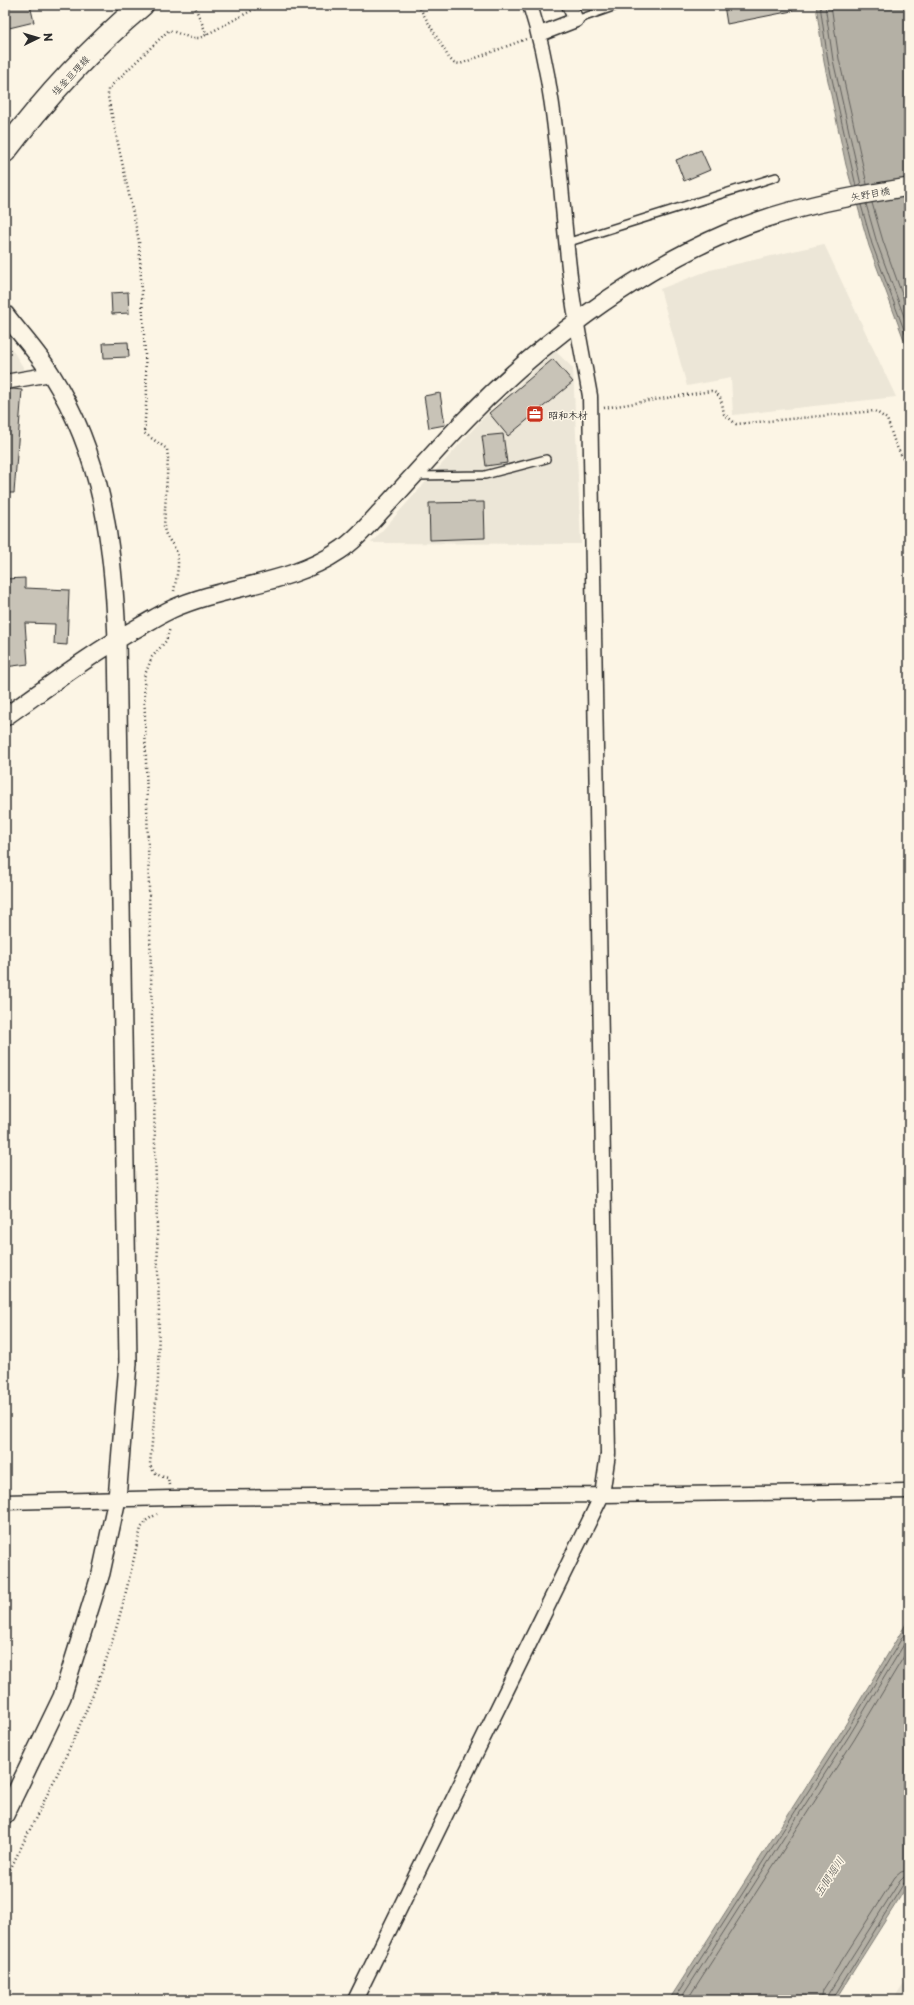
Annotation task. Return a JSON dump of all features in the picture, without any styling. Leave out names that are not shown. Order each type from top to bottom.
[{"type":"main road","name":"塩釜亘理線","points":[[5,151],[84,59],[142,5]]},
{"type":"street","points":[[355,2000],[602,1495],[608,1454],[590,396],[577,322],[566,243],[554,121],[540,34],[530,5]]},
{"type":"street","points":[[540,34],[576,20],[569,5]]},
{"type":"street","name":"矢野目橋","points":[[5,717],[117,639],[171,609],[213,594],[273,580],[315,565],[341,550],[414,476],[466,419],[518,367],[577,322],[646,274],[687,251],[728,232],[778,215],[831,200],[909,187]]},
{"type":"street","points":[[5,314],[51,374],[70,409],[99,483],[109,532],[115,584],[117,639],[128,1363],[117,1499],[101,1572],[62,1697],[5,1815]]},
{"type":"street","points":[[5,382],[51,374]]},
{"type":"street","points":[[5,1502],[171,1498],[909,1491]]},
{"type":"lane","points":[[576,20],[619,5]]},
{"type":"lane","points":[[566,243],[776,177]]},
{"type":"lane","points":[[414,476],[485,474],[546,460]]},
{"type":"path","points":[[194,5],[207,35]]},
{"type":"path","points":[[5,1880],[83,1717],[108,1654],[126,1591],[141,1528],[147,1520],[155,1514],[170,1510],[171,1498],[168,1478],[158,1476],[152,1471],[150,1464],[158,1379],[159,1313],[144,677],[152,657],[166,641],[170,632],[171,609],[178,566],[177,554],[165,535],[168,458],[167,449],[144,433],[147,392],[139,241],[108,97],[108,89],[169,30],[191,38],[200,38],[262,5]]},
{"type":"path","points":[[418,5],[449,58],[454,63],[460,64],[540,34]]},
{"type":"path","points":[[590,410],[710,392],[716,393],[720,397],[724,414],[736,424],[875,411],[887,419],[895,443],[909,470]]},
{"type":"shaded area","points":[[824,244],[896,397],[733,415],[731,378],[687,386],[660,289],[710,270]]},
{"type":"shaded area","points":[[5,338],[26,372],[5,376]]},
{"type":"shaded area","points":[[555,351],[573,368],[581,544],[371,543],[485,416]]},
{"type":"shaded area","points":[[909,1975],[909,2000],[893,2000]]},
{"type":"water","points":[[816,5],[909,5],[909,353],[869,246],[846,165],[824,62]]},
{"type":"water","name":"五間堀川","points":[[909,1619],[909,1883],[835,2000],[669,2000],[841,1732]]},
{"type":"building","points":[[5,5],[30,5],[34,22],[5,29]]},
{"type":"building","points":[[724,5],[792,5],[792,11],[727,24]]},
{"type":"building","points":[[701,150],[710,170],[684,181],[676,160]]},
{"type":"building","points":[[128,292],[129,313],[112,314],[111,293]]},
{"type":"building","points":[[128,342],[129,357],[104,358],[103,343]]},
{"type":"building","points":[[553,359],[573,382],[508,436],[489,413]]},
{"type":"building","points":[[5,390],[22,390],[14,493],[5,493]]},
{"type":"building","points":[[440,393],[445,425],[429,428],[424,396]]},
{"type":"building","points":[[503,434],[507,463],[486,466],[482,436]]},
{"type":"building","points":[[484,502],[485,538],[430,540],[429,503]]},
{"type":"building","points":[[25,578],[25,588],[69,590],[67,645],[54,644],[55,624],[25,623],[28,664],[5,667],[5,579]]},
{"type":"place","name":"昭和木材","points":[[535,414]]}]
